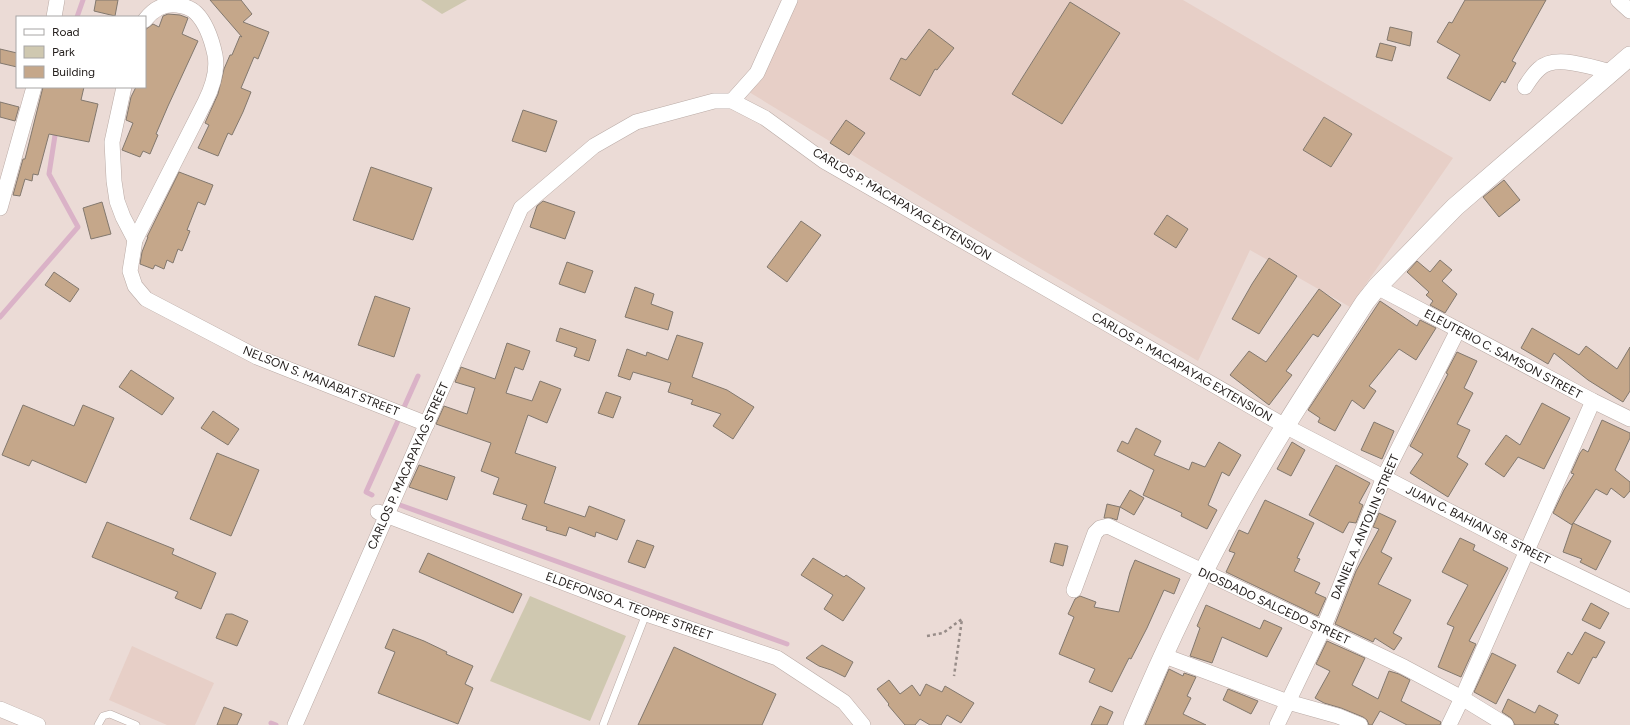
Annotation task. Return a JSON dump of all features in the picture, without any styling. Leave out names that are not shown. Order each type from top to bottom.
[{"type":"street","points":[[54,16],[56,0]]},
{"type":"street","points":[[732,101],[758,74],[790,0]]},
{"type":"street","points":[[1618,0],[1630,11]]},
{"type":"street","name":"NELSON S. MANABAT STREET","points":[[146,19],[157,8],[168,4],[187,8],[196,12],[210,38],[215,55],[215,67],[212,88],[134,240],[130,271],[135,286],[146,299],[257,357],[426,424]]},
{"type":"street","points":[[1133,725],[1162,654],[1203,572],[1262,464],[1365,302],[1377,287],[1455,207],[1630,56]]},
{"type":"street","points":[[1525,87],[1539,69],[1550,62],[1568,62],[1612,72]]},
{"type":"street","points":[[0,208],[34,88]]},
{"type":"street","points":[[124,88],[112,142],[114,181],[117,201],[122,217],[134,240]]},
{"type":"street","name":"CARLOS P. MACAPAYAG EXTENSION","points":[[520,208],[594,146],[636,122],[714,101],[732,101],[765,118],[824,161],[1285,426]]},
{"type":"street","name":"CARLOS P. MACAPAYAG STREET","points":[[295,725],[382,514],[426,424],[520,208]]},
{"type":"street","name":"ELEUTERIO C. SAMSON STREET","points":[[1377,287],[1593,401],[1630,418]]},
{"type":"street","name":"DANIEL A. ANTOLIN STREET","points":[[1277,725],[1323,629],[1384,477],[1458,330]]},
{"type":"street","points":[[1449,725],[1593,401]]},
{"type":"street","name":"JUAN C. BAHIAN SR. STREET","points":[[1285,426],[1526,550],[1630,601]]},
{"type":"street","name":"ELDEFONSO A. TEOPPE STREET","points":[[382,514],[646,614],[776,658],[844,702],[863,725]]},
{"type":"street","name":"DIOSDADO SALCEDO STREET","points":[[1074,590],[1095,533],[1100,528],[1108,526],[1404,667],[1462,698],[1506,725]]},
{"type":"street","points":[[1162,654],[1288,702],[1338,716],[1360,725]]},
{"type":"street","points":[[0,709],[38,725]]},
{"type":"lane","points":[[603,725],[646,614]]},
{"type":"lane","points":[[98,725],[103,716],[110,714],[136,725]]},
{"type":"path","points":[[927,636],[943,633],[962,619],[954,676]]},
{"type":"shaded area","points":[[790,0],[1183,0],[1453,158],[1350,307],[1250,250],[1198,361],[1017,255],[749,92]]},
{"type":"shaded area","points":[[132,646],[214,683],[195,725],[167,725],[109,700]]},
{"type":"green space","points":[[421,0],[467,0],[442,14]]},
{"type":"green space","points":[[530,596],[626,636],[590,721],[490,681]]},
{"type":"building","points":[[96,0],[118,0],[115,16],[94,11]]},
{"type":"building","points":[[210,0],[241,0],[252,14],[243,22],[269,32],[258,59],[254,57],[241,88],[251,92],[243,112],[232,135],[228,133],[218,156],[198,148],[209,125],[205,123],[218,94],[224,69],[240,36],[242,37]]},
{"type":"building","points":[[1465,0],[1546,0],[1512,61],[1516,63],[1505,83],[1502,81],[1490,101],[1447,78],[1460,55],[1437,42],[1449,22],[1452,23]]},
{"type":"building","points":[[1070,2],[1120,33],[1062,124],[1012,94]]},
{"type":"building","points":[[168,14],[180,15],[188,18],[182,34],[198,41],[156,134],[158,135],[150,154],[143,151],[140,157],[122,150],[133,123],[126,120],[131,97],[136,88],[146,88],[146,29],[153,24],[159,27],[163,16]]},
{"type":"building","points":[[1390,27],[1412,32],[1410,46],[1387,40]]},
{"type":"building","points":[[929,29],[954,48],[937,70],[935,69],[920,96],[890,79],[901,58],[906,60]]},
{"type":"building","points":[[1380,43],[1396,47],[1392,61],[1376,57]]},
{"type":"building","points":[[0,49],[16,53],[16,67],[0,63]]},
{"type":"building","points":[[43,88],[84,88],[81,100],[98,104],[89,142],[49,134],[38,175],[33,174],[32,181],[25,179],[20,196],[13,195],[23,159],[25,159]]},
{"type":"building","points":[[0,102],[19,107],[15,121],[0,117]]},
{"type":"building","points":[[523,110],[557,121],[546,152],[512,141]]},
{"type":"building","points":[[1324,117],[1352,134],[1331,167],[1303,150]]},
{"type":"building","points":[[846,120],[865,133],[849,155],[830,143]]},
{"type":"building","points":[[371,167],[432,188],[413,240],[353,220]]},
{"type":"building","points":[[179,172],[213,185],[205,205],[198,202],[187,230],[190,231],[182,251],[178,249],[173,263],[167,260],[164,269],[155,265],[153,269],[140,264],[142,252],[147,237]]},
{"type":"building","points":[[1504,180],[1520,200],[1499,217],[1483,197]]},
{"type":"building","points":[[543,201],[575,212],[565,239],[530,227],[537,206]]},
{"type":"building","points":[[102,202],[111,234],[91,239],[83,208]]},
{"type":"building","points":[[1167,215],[1188,229],[1176,248],[1154,234]]},
{"type":"building","points":[[801,221],[821,235],[787,282],[767,267]]},
{"type":"building","points":[[1269,258],[1297,276],[1259,334],[1232,319]]},
{"type":"building","points":[[1440,260],[1452,270],[1442,281],[1457,294],[1445,313],[1430,305],[1433,301],[1426,295],[1429,292],[1407,272],[1417,261],[1430,272]]},
{"type":"building","points":[[567,262],[593,271],[585,293],[559,284]]},
{"type":"building","points":[[54,272],[79,289],[70,302],[45,285]]},
{"type":"building","points":[[635,287],[654,294],[651,304],[673,312],[668,330],[625,317]]},
{"type":"building","points":[[1319,289],[1341,305],[1318,337],[1313,334],[1286,371],[1292,375],[1269,405],[1230,375],[1249,351],[1266,362]]},
{"type":"building","points":[[375,296],[410,308],[394,357],[358,345]]},
{"type":"building","points":[[1380,301],[1417,326],[1420,320],[1436,328],[1416,360],[1399,349],[1369,386],[1376,391],[1364,409],[1352,400],[1335,431],[1318,422],[1320,418],[1308,410]]},
{"type":"building","points":[[560,328],[596,340],[589,361],[574,356],[577,348],[556,341]]},
{"type":"building","points":[[1532,328],[1579,355],[1586,346],[1617,369],[1630,347],[1630,391],[1623,402],[1588,380],[1554,353],[1548,364],[1521,348]]},
{"type":"building","points":[[677,335],[703,343],[692,377],[727,390],[754,407],[733,439],[713,426],[721,414],[691,404],[693,400],[668,392],[671,383],[633,372],[630,380],[618,376],[627,349],[646,356],[647,352],[668,360]]},
{"type":"building","points":[[507,343],[530,351],[523,370],[515,367],[506,393],[532,401],[540,381],[561,389],[547,423],[528,415],[515,453],[556,467],[544,503],[585,517],[589,506],[625,520],[617,540],[596,532],[595,537],[569,527],[566,536],[546,530],[547,527],[522,519],[527,505],[493,494],[499,478],[481,471],[491,443],[436,424],[444,406],[467,414],[475,388],[455,382],[461,367],[495,379]]},
{"type":"building","points":[[1457,352],[1477,361],[1464,388],[1473,393],[1457,424],[1470,430],[1457,457],[1468,464],[1448,497],[1410,473],[1423,454],[1410,446],[1448,374],[1446,373]]},
{"type":"building","points":[[131,370],[174,398],[162,415],[119,387]]},
{"type":"building","points":[[606,392],[621,397],[613,418],[598,413]]},
{"type":"building","points":[[1542,403],[1570,418],[1544,469],[1518,457],[1504,477],[1485,464],[1506,435],[1520,445]]},
{"type":"building","points":[[23,405],[74,426],[83,405],[114,418],[86,483],[32,460],[29,466],[2,455]]},
{"type":"building","points":[[213,411],[239,429],[228,445],[201,428]]},
{"type":"building","points":[[1602,420],[1630,433],[1630,438],[1615,470],[1630,482],[1630,491],[1624,498],[1611,488],[1607,495],[1596,489],[1572,525],[1553,513],[1564,490],[1574,474],[1571,473],[1580,453],[1583,449],[1588,452]]},
{"type":"building","points":[[1374,422],[1394,431],[1382,459],[1361,450]]},
{"type":"building","points":[[1136,428],[1161,441],[1154,455],[1189,470],[1192,462],[1205,467],[1219,442],[1241,455],[1229,476],[1222,472],[1208,505],[1217,510],[1207,529],[1181,516],[1182,513],[1143,495],[1154,470],[1117,451],[1122,441],[1128,444]]},
{"type":"building","points":[[1292,442],[1305,450],[1291,476],[1277,469]]},
{"type":"building","points":[[217,453],[259,470],[231,536],[190,519]]},
{"type":"building","points":[[419,465],[455,477],[447,500],[409,487]]},
{"type":"building","points":[[1336,465],[1370,483],[1359,503],[1363,505],[1356,523],[1349,522],[1343,533],[1309,515]]},
{"type":"building","points":[[1130,490],[1144,498],[1134,515],[1120,507]]},
{"type":"building","points":[[1265,500],[1314,523],[1297,558],[1300,559],[1294,571],[1320,583],[1315,593],[1326,598],[1318,616],[1226,572],[1235,553],[1229,551],[1239,530],[1248,534]]},
{"type":"building","points":[[1107,504],[1120,507],[1117,520],[1104,518]]},
{"type":"building","points":[[1379,513],[1396,521],[1381,552],[1392,558],[1378,584],[1411,600],[1393,633],[1402,638],[1394,650],[1375,638],[1373,642],[1335,624],[1356,571],[1379,529],[1373,527]]},
{"type":"building","points":[[107,522],[174,549],[172,554],[216,573],[201,609],[175,598],[178,592],[92,557]]},
{"type":"building","points":[[1573,523],[1611,541],[1596,570],[1580,562],[1582,559],[1563,552]]},
{"type":"building","points":[[1460,538],[1475,545],[1473,550],[1508,568],[1469,641],[1476,644],[1461,677],[1438,667],[1454,627],[1447,624],[1468,585],[1442,572]]},
{"type":"building","points":[[637,540],[654,546],[645,568],[628,562]]},
{"type":"building","points":[[1055,543],[1068,546],[1063,566],[1050,562]]},
{"type":"building","points":[[428,553],[522,594],[513,613],[419,572]]},
{"type":"building","points":[[813,558],[844,577],[846,575],[865,588],[843,621],[824,609],[833,595],[801,575]]},
{"type":"building","points":[[1135,560],[1180,579],[1174,594],[1164,590],[1147,628],[1131,659],[1129,658],[1112,692],[1089,682],[1095,669],[1059,654],[1074,617],[1068,614],[1075,599],[1080,596],[1096,602],[1094,607],[1119,612],[1130,572]]},
{"type":"building","points":[[1591,603],[1609,613],[1600,629],[1582,620]]},
{"type":"building","points":[[1206,605],[1260,629],[1264,620],[1282,628],[1267,657],[1222,637],[1212,663],[1190,656],[1200,628],[1197,626]]},
{"type":"building","points":[[226,614],[232,614],[248,621],[237,646],[216,638]]},
{"type":"building","points":[[393,629],[424,641],[447,652],[446,654],[473,666],[465,684],[473,688],[458,724],[378,693],[395,652],[385,648]]},
{"type":"building","points":[[1585,632],[1605,642],[1596,658],[1593,657],[1579,684],[1557,672],[1568,652],[1572,655]]},
{"type":"building","points":[[1327,641],[1365,658],[1352,685],[1378,699],[1389,671],[1399,674],[1410,680],[1401,701],[1441,722],[1440,725],[1407,725],[1380,711],[1372,725],[1369,725],[1367,720],[1363,717],[1324,703],[1315,698],[1330,671],[1316,664]]},
{"type":"building","points":[[822,645],[853,662],[845,677],[819,666],[806,658]]},
{"type":"building","points":[[674,647],[776,694],[762,725],[638,725]]},
{"type":"building","points":[[1492,653],[1516,665],[1496,704],[1474,692]]},
{"type":"building","points":[[1169,669],[1183,676],[1184,673],[1196,677],[1187,696],[1191,698],[1183,714],[1206,725],[1145,725]]},
{"type":"building","points":[[889,680],[900,694],[912,685],[920,696],[926,684],[942,692],[945,686],[974,703],[961,723],[947,715],[941,725],[930,725],[920,719],[915,725],[905,725],[877,689]]},
{"type":"building","points":[[1228,689],[1258,701],[1251,714],[1223,700]]},
{"type":"building","points":[[1508,699],[1535,713],[1539,705],[1558,715],[1554,723],[1559,725],[1515,725],[1511,718],[1502,712]]},
{"type":"building","points":[[1100,706],[1113,712],[1107,725],[1091,725]]},
{"type":"building","points":[[224,707],[242,714],[237,725],[217,725]]},
{"type":"waterway","points":[[77,16],[83,0]]},
{"type":"waterway","points":[[0,317],[78,227],[49,174],[56,129]]},
{"type":"waterway","points":[[372,495],[366,492],[418,376]]},
{"type":"waterway","points":[[400,505],[787,644]]},
{"type":"waterway","points":[[271,723],[276,725]]}]
